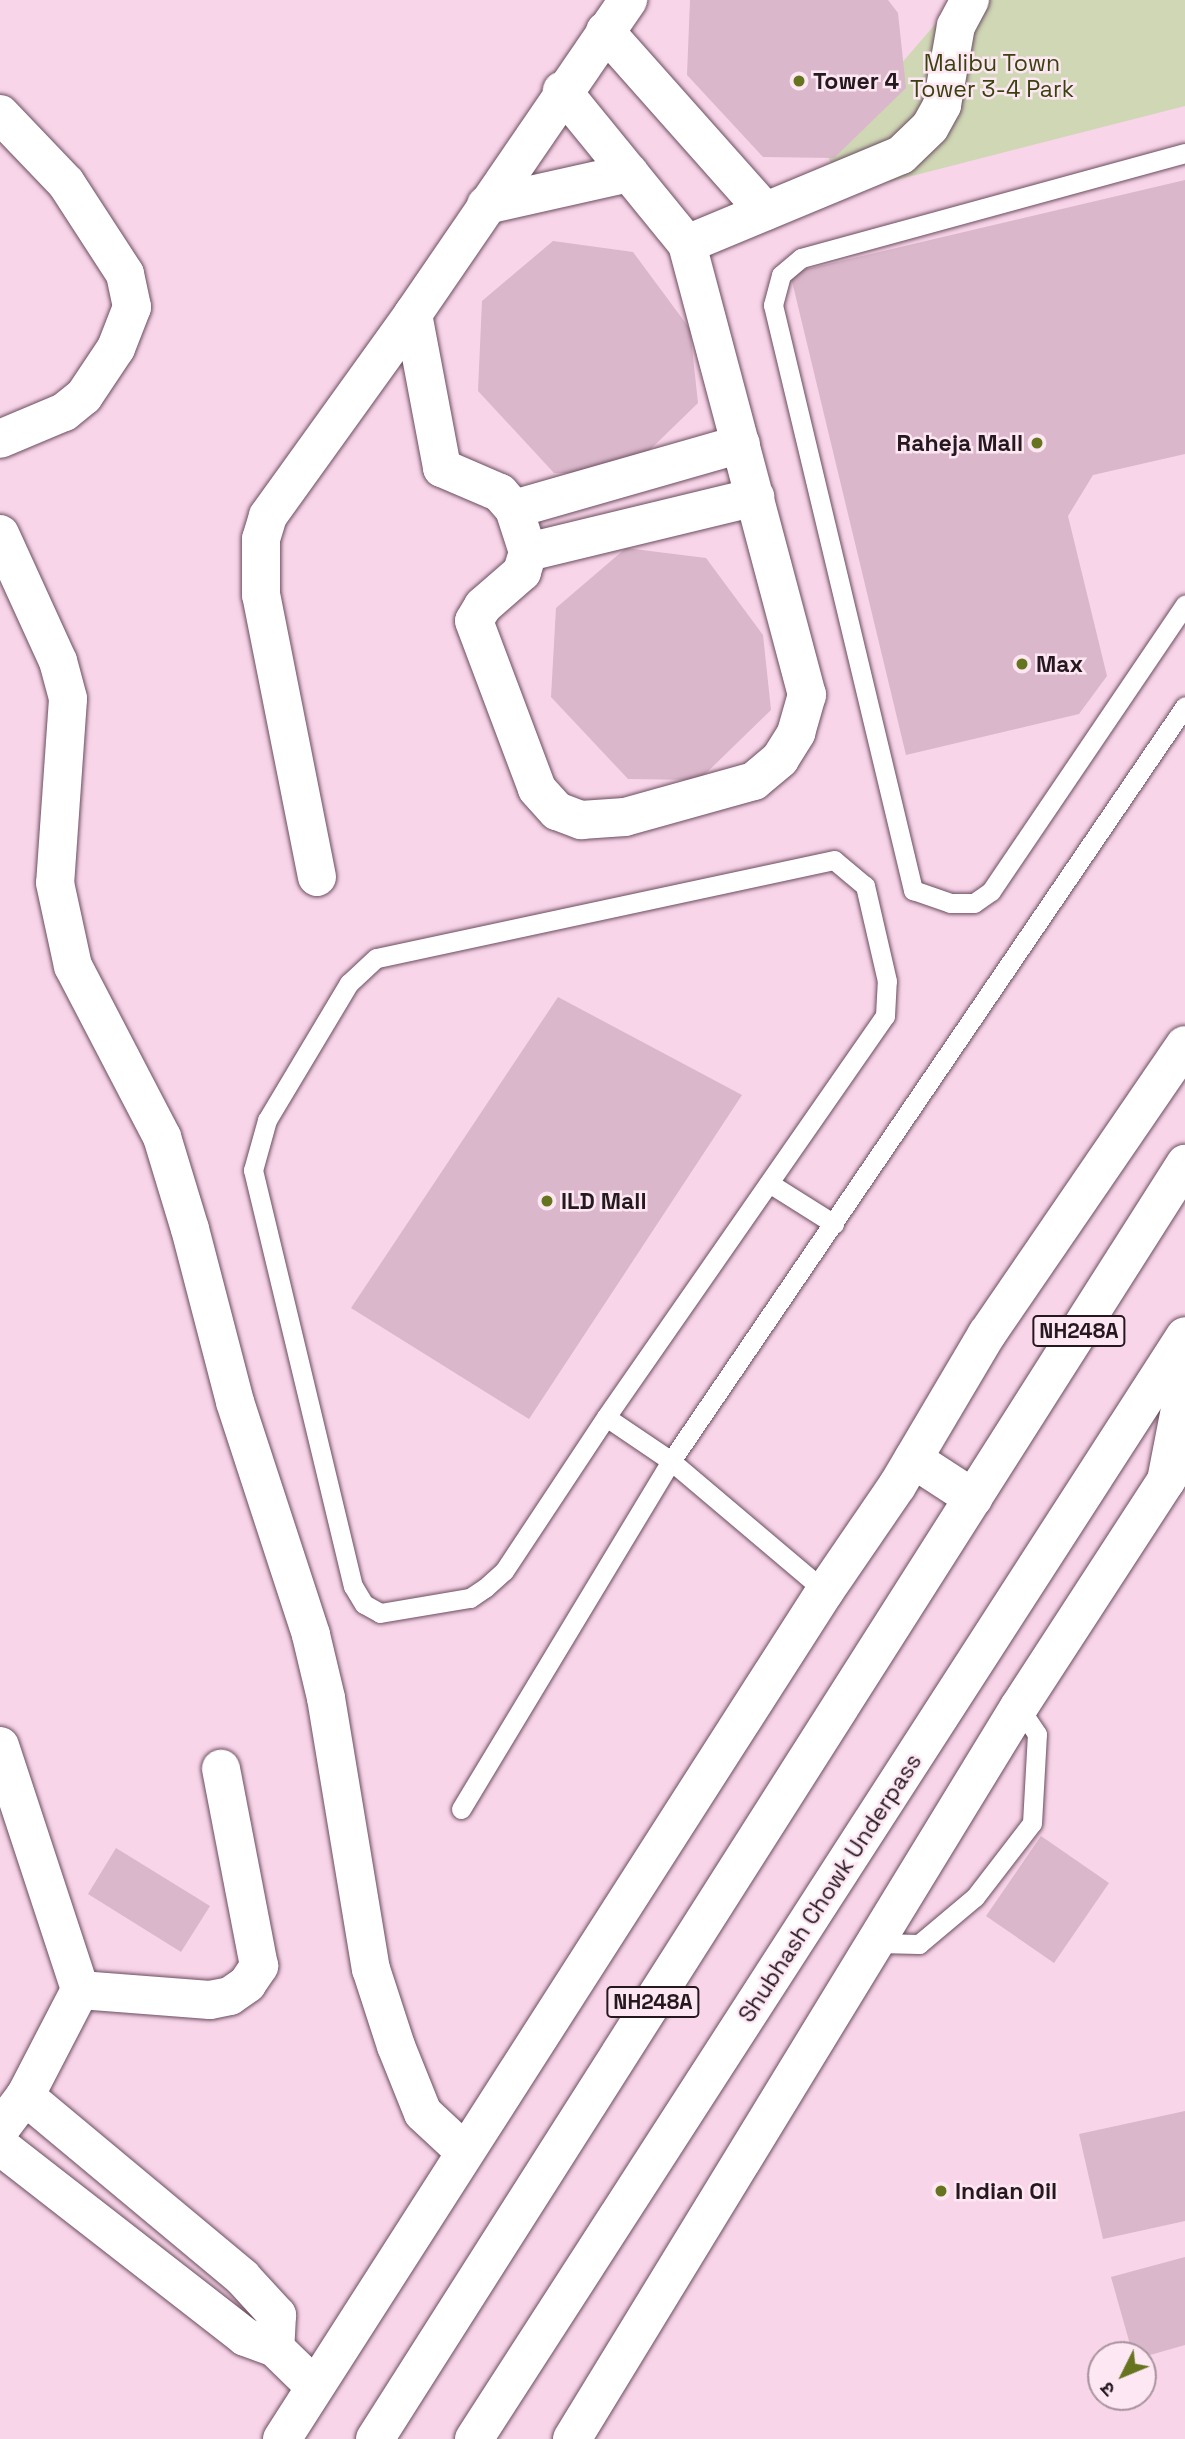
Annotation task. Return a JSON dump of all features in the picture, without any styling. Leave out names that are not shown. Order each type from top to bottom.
[{"type":"main road","points":[[317,877],[261,595],[261,539],[280,496],[413,314],[562,91],[628,0]]},
{"type":"main road","points":[[687,244],[901,155],[930,127],[942,105],[953,9]]},
{"type":"main road","points":[[605,31],[765,211]]},
{"type":"main road","points":[[413,314],[442,468],[500,493],[514,509],[528,552],[522,572],[483,606],[474,621],[475,634],[537,789],[557,811],[581,820],[625,817],[754,781],[780,759],[796,733],[807,695],[687,244],[562,91]]},
{"type":"main road","points":[[0,114],[66,183],[125,274],[132,307],[116,348],[84,396],[64,412],[0,439]]},
{"type":"main road","points":[[486,205],[629,173]]},
{"type":"main road","points":[[514,509],[741,444]]},
{"type":"main road","points":[[528,552],[755,498]]},
{"type":"main road","points":[[0,534],[58,661],[68,699],[55,883],[73,966],[162,1137],[190,1229],[234,1402],[311,1635],[326,1698],[371,1969],[396,2046],[423,2113],[465,2152]]},
{"type":"main road","points":[[282,2439],[912,1459],[987,1334],[1185,1045]]},
{"type":"main road","name":"NH248A","points":[[375,2439],[1185,1164]]},
{"type":"main road","name":"Shubhash Chowk Underpass","points":[[474,2439],[1185,1336]]},
{"type":"main road","points":[[572,2439],[878,1942],[1019,1707],[1175,1466],[1185,1383]]},
{"type":"main road","points":[[912,1459],[973,1498]]},
{"type":"main road","points":[[0,1746],[80,1990],[25,2096],[0,2129]]},
{"type":"main road","points":[[80,1990],[210,2000],[230,1996],[247,1984],[259,1966],[221,1769]]},
{"type":"main road","points":[[25,2096],[242,2277],[276,2315],[275,2348]]},
{"type":"main road","points":[[0,2146],[245,2337],[275,2348],[314,2386]]},
{"type":"lane","points":[[1185,153],[800,258],[781,275],[773,305],[913,890],[950,903],[974,902],[991,891],[1178,622],[1185,604]]},
{"type":"lane","points":[[461,1809],[671,1461],[1185,706]]},
{"type":"lane","points":[[834,860],[864,886],[887,981],[885,1016],[606,1417],[504,1571],[485,1588],[470,1598],[380,1613],[364,1604],[354,1586],[253,1170],[267,1119],[349,983],[376,958],[834,860]]},
{"type":"lane","points":[[769,1183],[834,1224]]},
{"type":"lane","points":[[606,1417],[671,1461],[825,1591]]},
{"type":"lane","points":[[878,1942],[919,1944],[975,1897],[1032,1823],[1037,1734],[1019,1707]]},
{"type":"green space","name":"Malibu Town Tower 3-4 Park","points":[[956,0],[1185,0],[1185,106],[842,194],[826,151]]},
{"type":"building","name":"Tower 4","points":[[690,0],[888,0],[898,13],[906,88],[834,158],[763,157],[687,75]]},
{"type":"building","points":[[1185,180],[1185,454],[1093,475],[1068,516],[1107,676],[1079,714],[906,755],[790,273]]},
{"type":"building","points":[[553,241],[633,252],[690,329],[698,403],[625,474],[554,473],[478,391],[482,301]]},
{"type":"building","points":[[626,548],[706,558],[763,635],[771,710],[699,780],[628,779],[551,697],[556,608]]},
{"type":"building","name":"ILD Mall","points":[[558,997],[742,1095],[529,1419],[351,1308]]},
{"type":"building","points":[[1041,1836],[1109,1883],[1054,1963],[986,1916]]},
{"type":"building","points":[[116,1848],[210,1906],[181,1952],[88,1894]]},
{"type":"building","points":[[1185,2111],[1185,2221],[1103,2239],[1079,2134]]},
{"type":"building","points":[[1185,2257],[1185,2345],[1157,2353],[1157,2341],[1129,2341],[1111,2277]]},
{"type":"place","name":"Tower 4","points":[[799,81]]},
{"type":"place","name":"Raheja Mall","points":[[1037,443]]},
{"type":"place","name":"Max","points":[[1022,664]]},
{"type":"place","name":"ILD Mall","points":[[547,1201]]},
{"type":"place","name":"Indian Oil","points":[[941,2191]]}]
